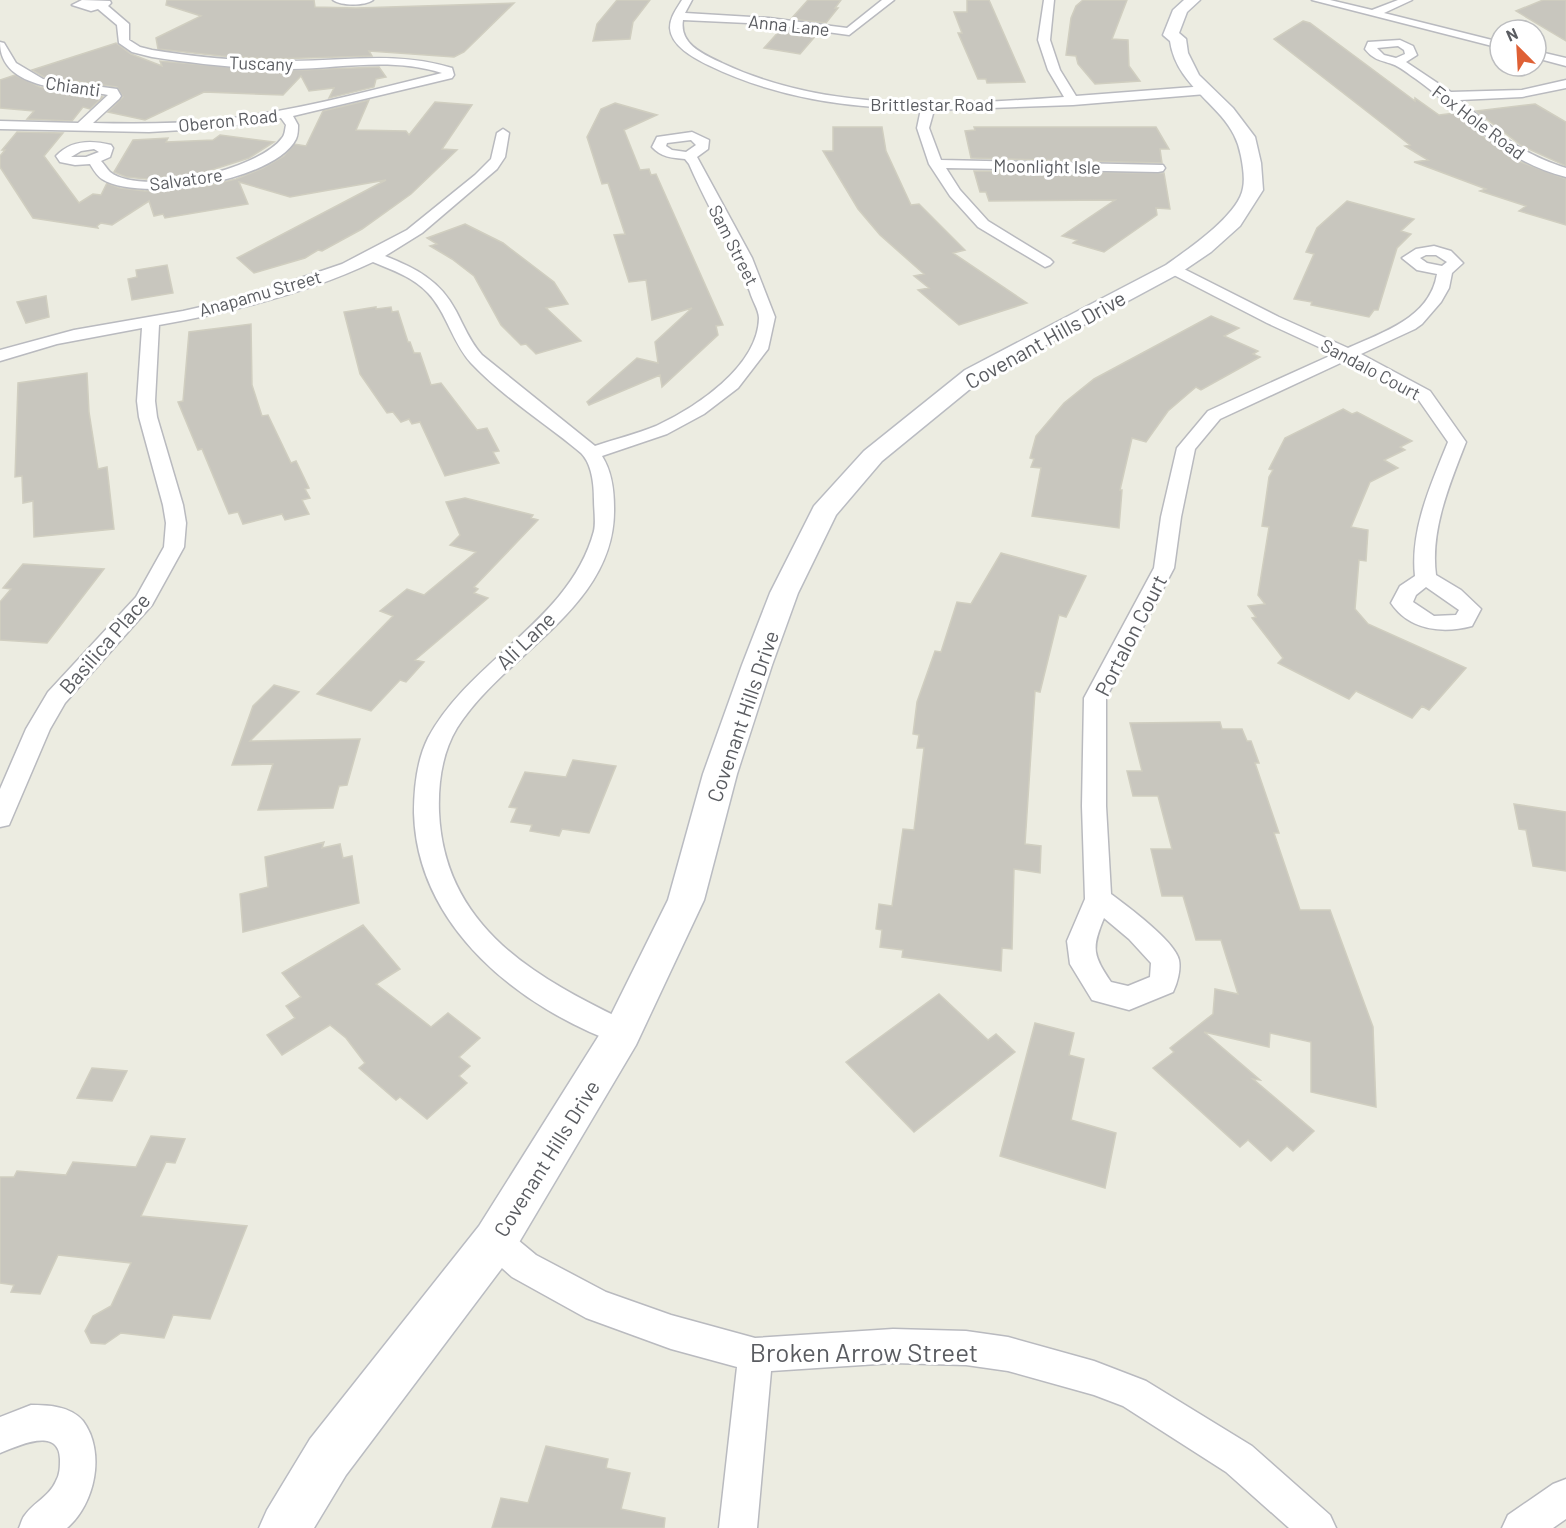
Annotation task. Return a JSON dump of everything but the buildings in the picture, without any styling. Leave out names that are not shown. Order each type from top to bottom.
[{"type":"street","points":[[338,0],[368,0]]},
{"type":"street","points":[[677,16],[687,0]]},
{"type":"street","name":"Anna Lane","points":[[677,16],[769,21],[849,32],[889,0]]},
{"type":"street","points":[[1049,0],[1044,40],[1054,70],[1073,101]]},
{"type":"street","points":[[1317,0],[1488,42]]},
{"type":"street","points":[[1375,13],[1407,0]]},
{"type":"street","name":"Tuscany","points":[[98,2],[120,20],[124,29],[123,41],[152,54],[272,65],[397,62],[428,65],[448,71]]},
{"type":"street","name":"Covenant Hills Drive","points":[[285,1528],[328,1456],[495,1241],[622,1033],[686,900],[720,774],[757,665],[784,593],[824,513],[873,456],[973,375],[1173,269],[1203,248],[1233,222],[1253,190],[1252,163],[1246,136],[1192,77],[1180,53],[1184,33],[1171,35],[1180,10],[1200,6]]},
{"type":"street","name":"Brittlestar Road","points":[[677,16],[674,28],[683,46],[715,64],[776,88],[850,102],[928,107],[1073,101],[1206,90]]},
{"type":"street","name":"Chianti","points":[[0,45],[12,65],[40,82],[113,92],[115,96],[82,126]]},
{"type":"street","points":[[1548,57],[1566,62]]},
{"type":"street","name":"Fox Hole Road","points":[[1398,62],[1448,96],[1502,143],[1531,161],[1566,173]]},
{"type":"street","name":"Oberon Road","points":[[0,124],[182,126],[285,114],[442,78],[448,75],[448,71]]},
{"type":"street","points":[[1448,96],[1512,94],[1547,90],[1566,84]]},
{"type":"street","points":[[928,107],[923,128],[936,164],[955,193],[983,224],[1045,262]]},
{"type":"street","name":"Salvatore","points":[[93,159],[96,169],[114,181],[138,186],[216,178],[250,166],[273,154],[290,137],[292,125],[285,114]]},
{"type":"street","name":"Anapamu Street","points":[[0,356],[75,334],[151,321],[284,290],[306,284],[372,256],[409,236],[469,187],[498,159],[503,133]]},
{"type":"street","name":"Sam Street","points":[[592,453],[661,430],[698,410],[732,384],[760,349],[767,317],[744,258],[711,199],[695,163],[689,156]]},
{"type":"street","name":"Moonlight Isle","points":[[936,164],[1158,168]]},
{"type":"street","points":[[372,256],[427,282],[446,306],[473,355],[518,395],[592,453]]},
{"type":"street","name":"Sandalo Court","points":[[1173,269],[1273,320],[1348,354],[1424,395],[1457,442],[1435,498],[1422,564],[1426,578]]},
{"type":"street","name":"Portalon Court","points":[[1098,899],[1094,806],[1095,698],[1164,568],[1171,517],[1186,448],[1214,415],[1409,326],[1432,307],[1444,285],[1445,271]]},
{"type":"street","name":"Basilica Place","points":[[0,818],[38,729],[56,698],[145,600],[174,547],[176,523],[173,506],[148,417],[146,400],[151,321]]},
{"type":"street","name":"Ali Lane","points":[[592,453],[599,469],[606,504],[606,529],[597,556],[582,581],[562,604],[538,631],[469,695],[447,725],[433,760],[426,797],[426,816],[428,835],[441,885],[478,937],[509,969],[562,1003],[622,1033]]},
{"type":"street","name":"Broken Arrow Street","points":[[495,1241],[524,1266],[598,1306],[671,1332],[755,1355],[893,1346],[966,1348],[1008,1354],[1094,1378],[1134,1393],[1239,1459],[1317,1528]]},
{"type":"street","points":[[738,1528],[755,1355]]},
{"type":"street","points":[[0,1435],[23,1424],[45,1420],[64,1426],[76,1439],[80,1460],[75,1483],[62,1506],[38,1528]]},
{"type":"street","points":[[1521,1528],[1566,1497]]}]
